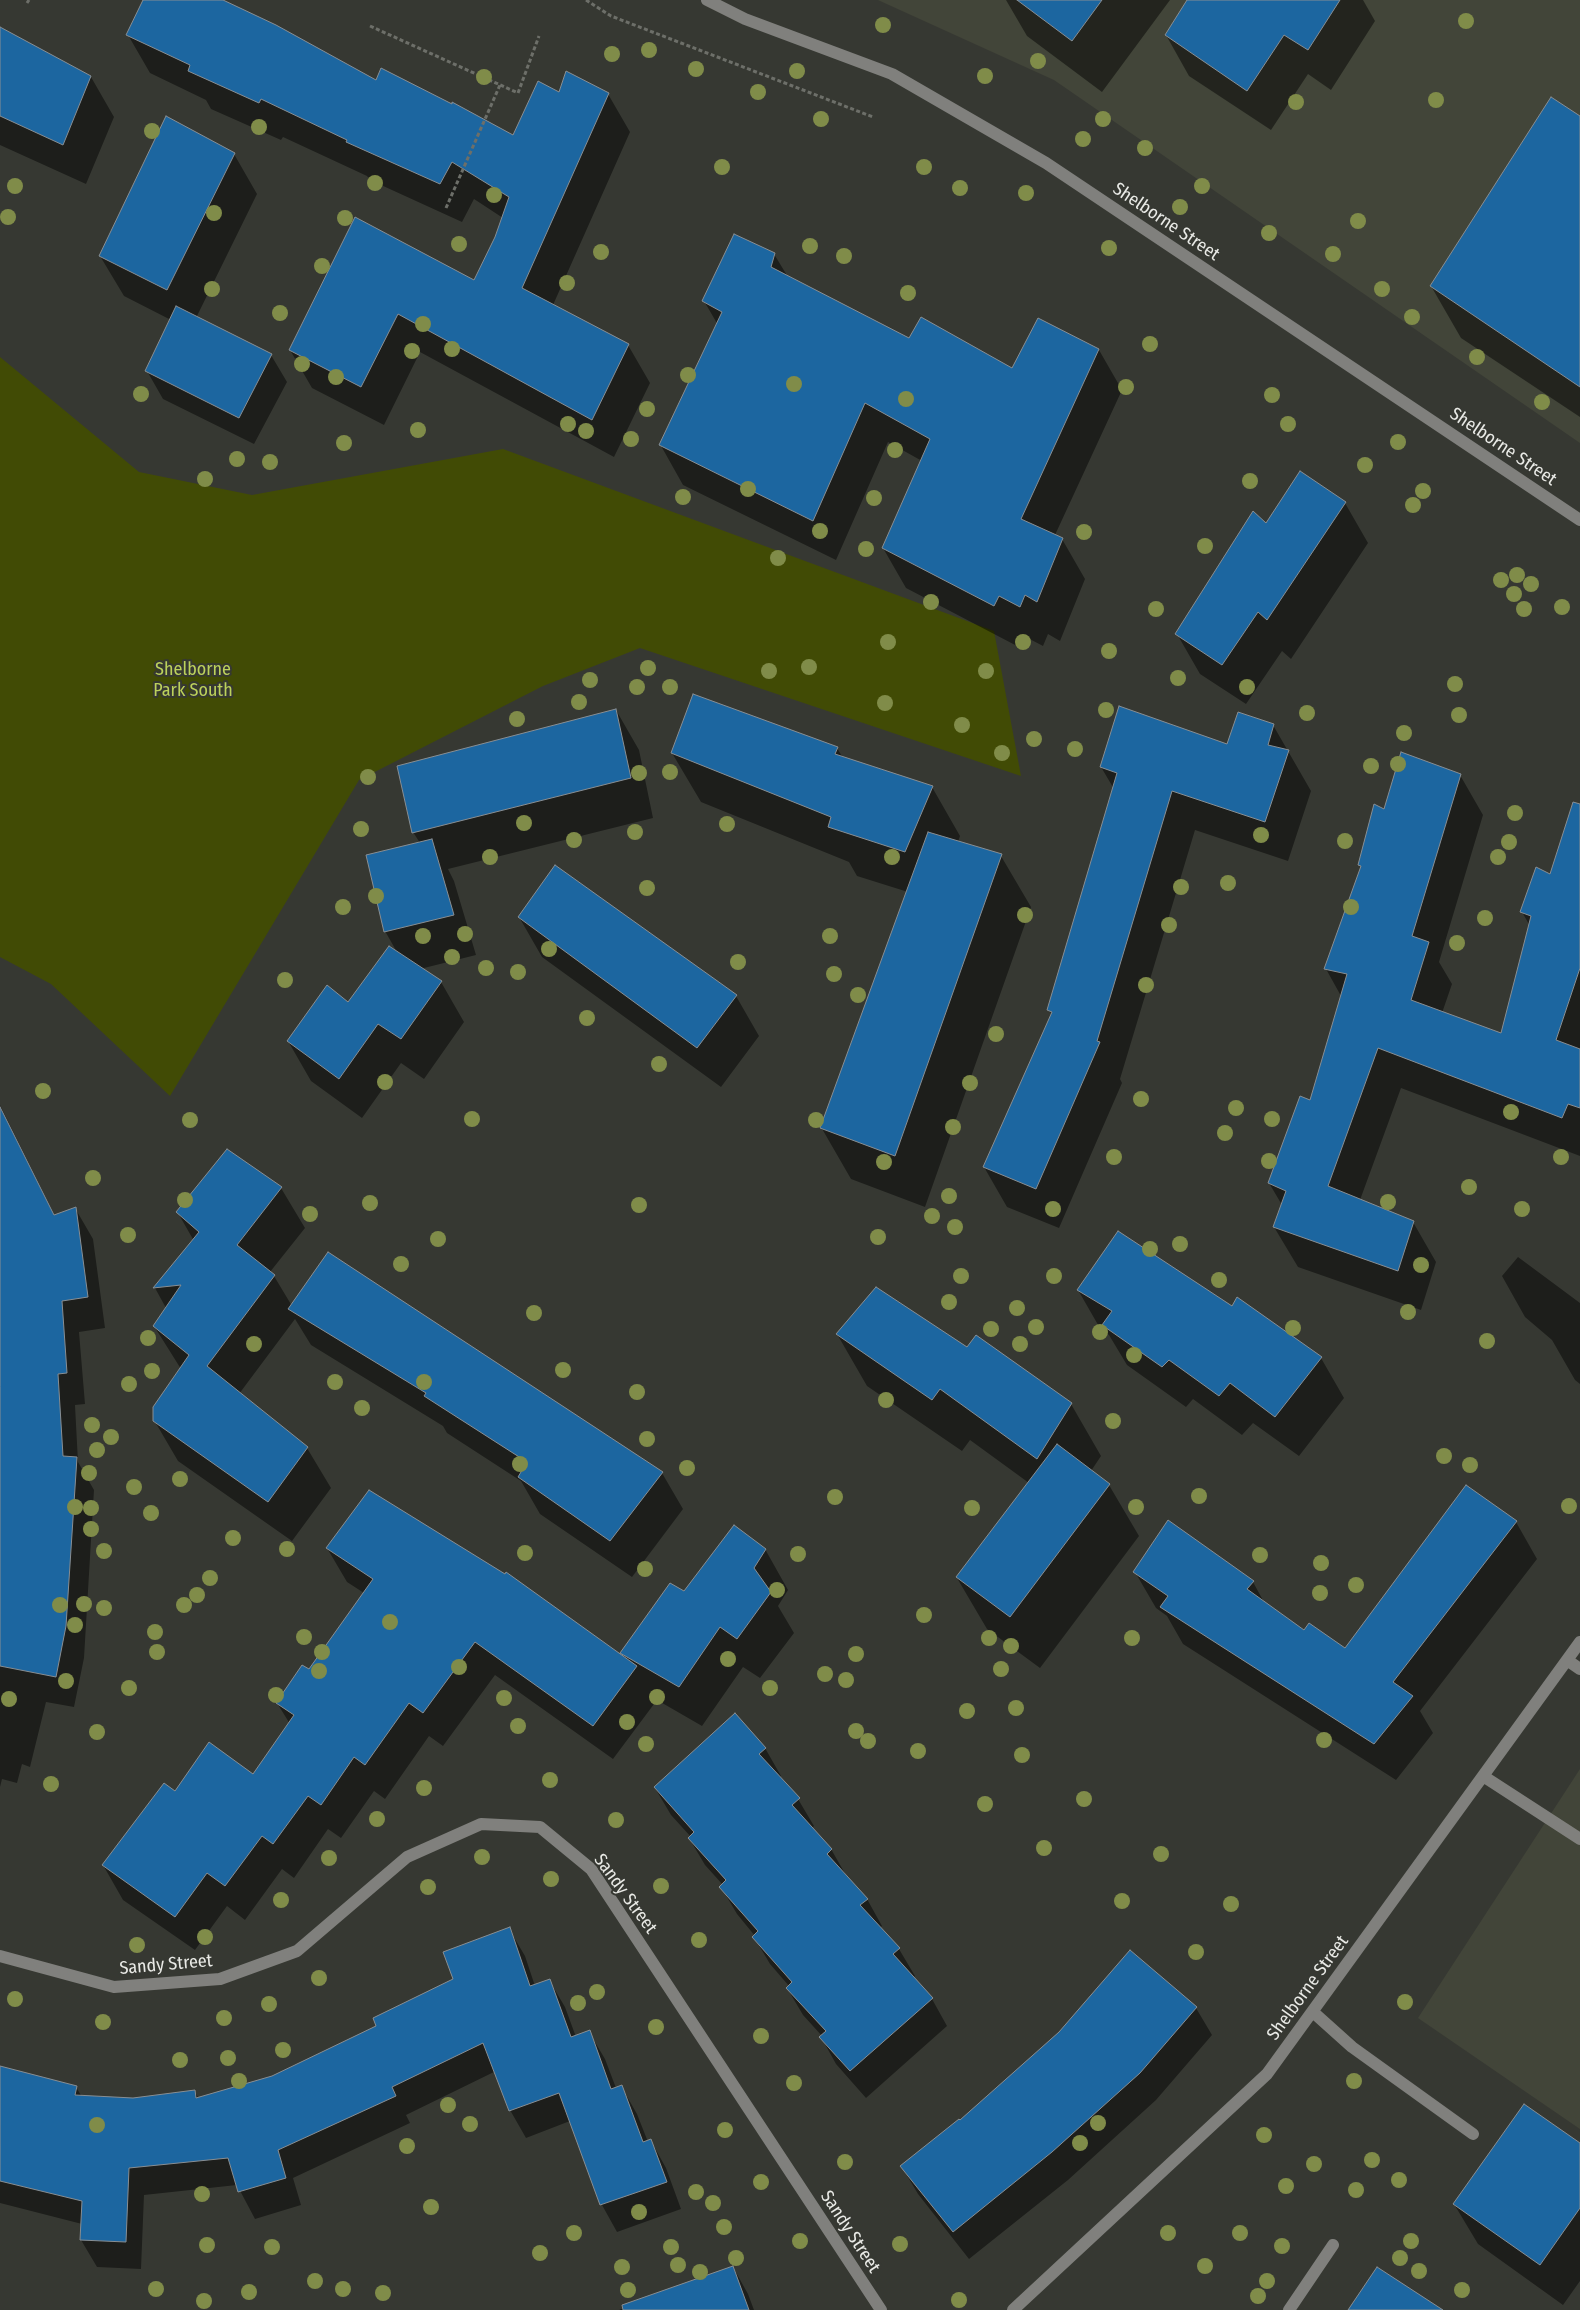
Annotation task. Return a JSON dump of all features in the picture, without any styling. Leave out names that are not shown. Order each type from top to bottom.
[{"type":"street","name":"Shelborne Street","points":[[707,0],[745,19],[892,74],[1046,163],[1580,520]]},
{"type":"street","name":"Shelborne Street","points":[[1013,2310],[1267,2074],[1580,1642]]},
{"type":"street","points":[[1567,1660],[1580,1669]]},
{"type":"street","points":[[1484,1776],[1580,1839]]},
{"type":"street","name":"Sandy Street","points":[[0,1956],[114,1987],[220,1979],[297,1951],[407,1857],[480,1824],[540,1827],[591,1869],[881,2310]]},
{"type":"street","points":[[1313,2012],[1352,2047],[1473,2134]]},
{"type":"street","points":[[1289,2310],[1332,2245]]},
{"type":"path","points":[[586,0],[619,20],[873,116]]},
{"type":"path","points":[[370,26],[518,93],[539,36]]},
{"type":"path","points":[[446,208],[500,85]]},
{"type":"shaded area","points":[[878,0],[1580,0],[1580,443],[1054,80]]},
{"type":"shaded area","points":[[1580,1769],[1580,2129],[1418,2018]]},
{"type":"green space","name":"Shelborne Park South","points":[[0,357],[139,472],[252,495],[503,449],[994,631],[1021,776],[640,648],[543,686],[359,780],[170,1096],[51,984],[0,957]]},
{"type":"building","points":[[143,0],[223,0],[276,25],[376,80],[381,68],[452,104],[452,102],[513,135],[538,81],[559,92],[566,71],[609,93],[522,288],[629,344],[592,420],[398,314],[361,387],[289,350],[355,217],[474,280],[495,237],[509,197],[452,162],[440,184],[346,142],[347,140],[261,99],[259,103],[188,71],[190,65],[126,35]]},
{"type":"building","points":[[1017,0],[1102,0],[1072,41]]},
{"type":"building","points":[[1187,0],[1340,0],[1308,50],[1284,35],[1247,91],[1165,35]]},
{"type":"building","points":[[0,27],[91,76],[63,145],[0,116]]},
{"type":"building","points":[[1551,97],[1580,116],[1580,387],[1430,286]]},
{"type":"building","points":[[166,116],[235,153],[167,290],[99,256]]},
{"type":"building","points":[[734,234],[775,253],[771,267],[909,338],[921,317],[1012,368],[1038,318],[1099,349],[1021,519],[1063,538],[1037,602],[1025,595],[1020,607],[999,596],[994,606],[882,548],[930,439],[865,403],[813,521],[659,445],[722,312],[702,301]]},
{"type":"building","points":[[176,306],[272,354],[239,418],[145,371]]},
{"type":"building","points":[[1300,471],[1346,502],[1267,620],[1258,612],[1222,665],[1175,634],[1253,511],[1266,523]]},
{"type":"building","points":[[693,694],[838,747],[835,754],[933,786],[905,852],[828,827],[831,817],[671,753]]},
{"type":"building","points":[[1119,706],[1227,744],[1238,712],[1274,724],[1268,745],[1289,750],[1265,822],[1172,791],[1097,1041],[1100,1042],[1036,1189],[983,1167],[1052,1012],[1047,1010],[1117,773],[1100,767]]},
{"type":"building","points":[[616,709],[631,778],[412,833],[397,766]]},
{"type":"building","points":[[1401,752],[1461,774],[1412,936],[1429,942],[1411,1000],[1501,1033],[1531,916],[1520,912],[1536,867],[1550,874],[1573,802],[1580,804],[1580,968],[1556,1040],[1580,1049],[1580,1108],[1568,1104],[1562,1118],[1378,1048],[1328,1186],[1414,1221],[1398,1271],[1273,1227],[1286,1191],[1268,1183],[1300,1096],[1310,1100],[1347,974],[1324,969],[1361,866],[1358,865],[1374,804],[1384,809]]},
{"type":"building","points":[[928,832],[1002,854],[895,1156],[820,1128]]},
{"type":"building","points":[[432,839],[454,915],[384,932],[366,855]]},
{"type":"building","points":[[555,865],[737,995],[697,1048],[518,917]]},
{"type":"building","points":[[389,946],[442,981],[401,1039],[378,1024],[339,1079],[287,1041],[327,985],[348,1002]]},
{"type":"building","points":[[0,1107],[54,1215],[76,1207],[88,1297],[62,1301],[67,1373],[58,1374],[63,1456],[77,1457],[66,1626],[56,1677],[0,1666]]},
{"type":"building","points":[[227,1149],[282,1187],[237,1245],[275,1275],[207,1366],[308,1447],[268,1502],[153,1421],[153,1407],[189,1355],[153,1326],[181,1285],[153,1288],[199,1232],[176,1212]]},
{"type":"building","points":[[1118,1231],[1232,1306],[1237,1297],[1322,1357],[1275,1417],[1230,1383],[1219,1396],[1169,1360],[1162,1367],[1102,1325],[1112,1311],[1077,1290]]},
{"type":"building","points":[[328,1252],[663,1472],[610,1541],[518,1477],[527,1462],[424,1396],[426,1393],[288,1309]]},
{"type":"building","points":[[876,1287],[967,1347],[976,1335],[1072,1403],[1037,1459],[940,1389],[932,1400],[836,1334]]},
{"type":"building","points":[[1057,1444],[1110,1484],[1010,1617],[956,1577]]},
{"type":"building","points":[[1466,1485],[1517,1521],[1393,1682],[1413,1696],[1374,1744],[1160,1607],[1168,1596],[1133,1572],[1168,1520],[1254,1581],[1247,1589],[1304,1630],[1309,1623],[1345,1648]]},
{"type":"building","points":[[369,1490],[505,1574],[506,1572],[637,1666],[593,1726],[475,1642],[423,1713],[409,1703],[365,1765],[354,1757],[321,1805],[308,1796],[273,1844],[262,1836],[225,1886],[207,1873],[175,1917],[102,1865],[164,1783],[175,1791],[209,1742],[253,1774],[294,1715],[276,1703],[302,1665],[309,1669],[373,1579],[326,1548]]},
{"type":"building","points":[[734,1525],[766,1549],[754,1568],[771,1592],[737,1639],[720,1627],[679,1687],[620,1653],[670,1583],[684,1591]]},
{"type":"building","points":[[735,1713],[766,1748],[759,1754],[800,1798],[792,1805],[832,1849],[827,1854],[868,1899],[860,1905],[900,1948],[893,1954],[933,1998],[850,2071],[819,2037],[826,2031],[786,1988],[792,1982],[752,1937],[758,1931],[719,1887],[726,1880],[688,1838],[694,1832],[654,1787]]},
{"type":"building","points":[[510,1927],[530,1986],[550,1979],[571,2037],[590,2030],[611,2089],[622,2085],[643,2142],[651,2139],[667,2182],[600,2205],[559,2093],[509,2111],[483,2043],[392,2087],[396,2096],[278,2150],[286,2178],[238,2192],[228,2158],[129,2168],[126,2242],[80,2240],[82,2201],[0,2181],[0,2066],[77,2086],[75,2095],[133,2098],[195,2090],[196,2098],[272,2076],[376,2026],[373,2018],[453,1979],[443,1952]]},
{"type":"building","points":[[1130,1950],[1197,2007],[1140,2073],[1052,2152],[953,2232],[900,2166],[960,2120],[1059,2032]]},
{"type":"building","points":[[1524,2104],[1580,2143],[1580,2208],[1540,2265],[1453,2204]]},
{"type":"building","points":[[733,2266],[749,2310],[623,2310],[622,2305]]},
{"type":"building","points":[[1377,2267],[1443,2310],[1348,2310]]}]
